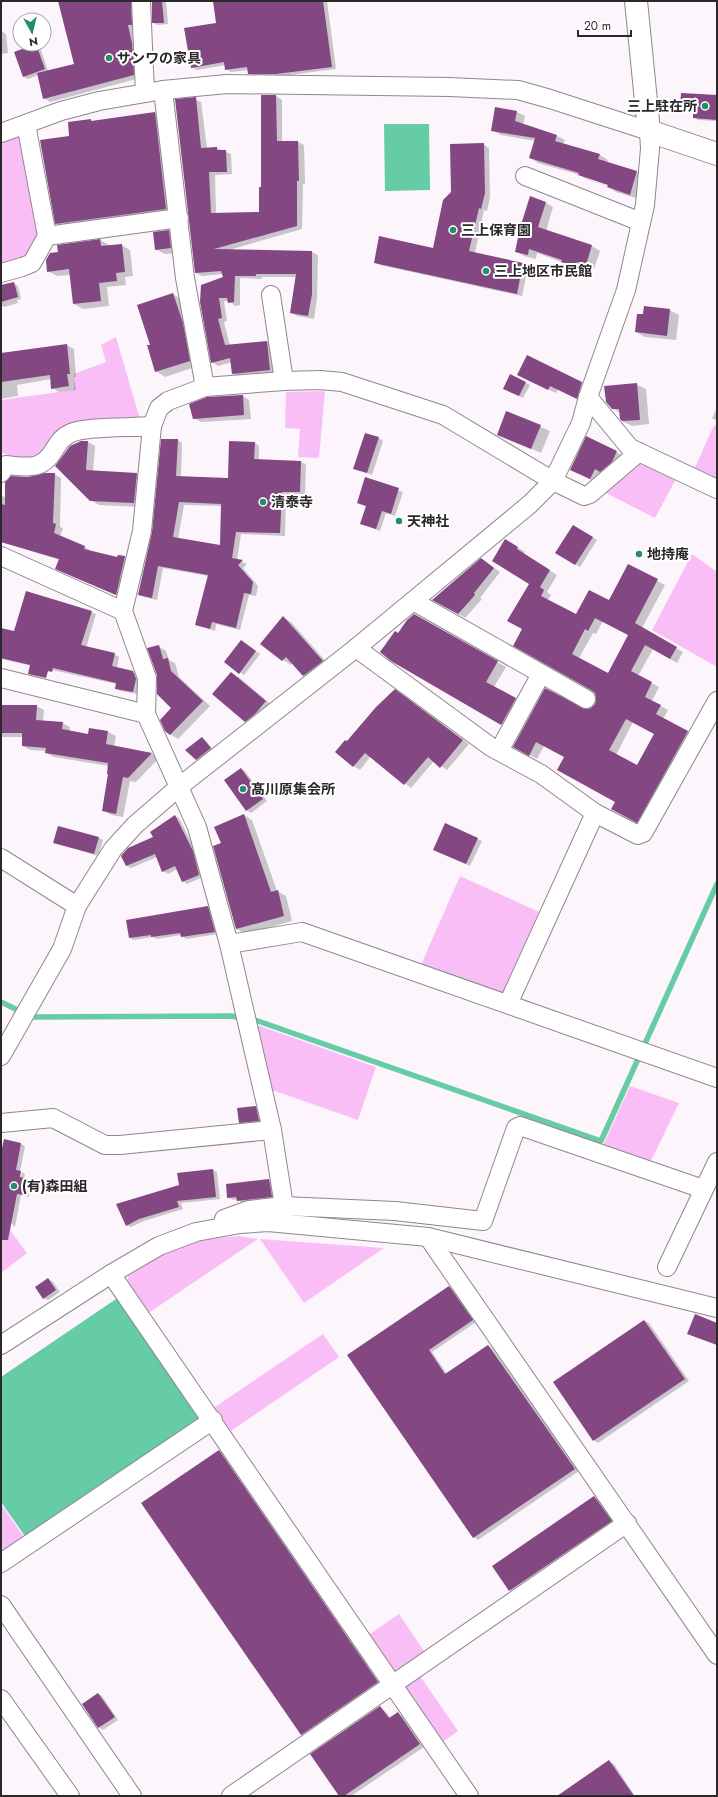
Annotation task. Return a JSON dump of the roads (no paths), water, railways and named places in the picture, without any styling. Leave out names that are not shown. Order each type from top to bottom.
[{"type":"street","points":[[141,1],[145,93]]},
{"type":"street","points":[[1,1056],[62,949],[77,906],[113,850],[135,826],[180,786],[356,648],[413,601],[530,504],[553,481],[582,423],[588,397],[626,290],[645,205],[650,148],[636,1]]},
{"type":"street","points":[[1,133],[61,111],[84,105],[163,90],[227,84],[449,87],[518,90],[550,99],[717,154]]},
{"type":"street","points":[[163,90],[185,278],[205,387]]},
{"type":"street","points":[[1,273],[22,267],[32,262],[46,236],[26,124]]},
{"type":"street","points":[[525,176],[641,222]]},
{"type":"street","points":[[46,236],[179,218]]},
{"type":"street","points":[[271,295],[284,381]]},
{"type":"street","points":[[284,1206],[272,1130],[229,944],[196,827],[180,786],[146,714],[147,678],[123,611],[142,531],[152,426],[160,408],[168,401],[205,387],[284,381],[320,380],[342,382],[442,415],[553,481],[584,496],[590,494],[639,452]]},
{"type":"street","points":[[588,397],[630,448],[717,489]]},
{"type":"street","points":[[3,466],[29,467],[44,463],[51,456],[61,438],[78,431],[152,426]]},
{"type":"street","points":[[1,556],[123,611]]},
{"type":"street","points":[[413,601],[586,699]]},
{"type":"street","points":[[356,648],[499,751],[541,774],[594,813],[638,835],[643,834],[717,701]]},
{"type":"street","points":[[499,751],[541,674]]},
{"type":"street","points":[[1,678],[146,714]]},
{"type":"street","points":[[508,1004],[594,813]]},
{"type":"street","points":[[1,858],[77,906]]},
{"type":"street","points":[[229,944],[302,932],[717,1078]]},
{"type":"street","points":[[1,1123],[53,1118],[105,1145],[120,1145],[272,1130]]},
{"type":"street","points":[[1,1344],[111,1274],[159,1246],[249,1210],[284,1206],[395,1211],[483,1221],[516,1128],[520,1126],[703,1189]]},
{"type":"street","points":[[667,1267],[717,1162]]},
{"type":"street","points":[[196,1232],[240,1224],[268,1222],[428,1237],[717,1308]]},
{"type":"street","points":[[428,1237],[717,1655]]},
{"type":"street","points":[[111,1274],[213,1420],[470,1796]]},
{"type":"street","points":[[1,1563],[213,1420]]},
{"type":"street","points":[[231,1796],[627,1523]]},
{"type":"street","points":[[1,1605],[132,1796]]},
{"type":"street","points":[[1,1699],[70,1796]]},
{"type":"waterway","points":[[1,1002],[32,1017],[231,1016],[258,1021],[601,1141],[717,884]]},
{"type":"place","name":"サンワの家具","points":[[109,58]]},
{"type":"place","name":"三上駐在所","points":[[705,106]]},
{"type":"place","name":"三上保育園","points":[[453,230]]},
{"type":"place","name":"三上地区市民館","points":[[486,271]]},
{"type":"place","name":"清泰寺","points":[[263,502]]},
{"type":"place","name":"天神社","points":[[399,521]]},
{"type":"place","name":"地持庵","points":[[639,554]]},
{"type":"place","name":"髙川原集会所","points":[[243,789]]},
{"type":"place","name":"(有)森田組","points":[[14,1186]]}]
